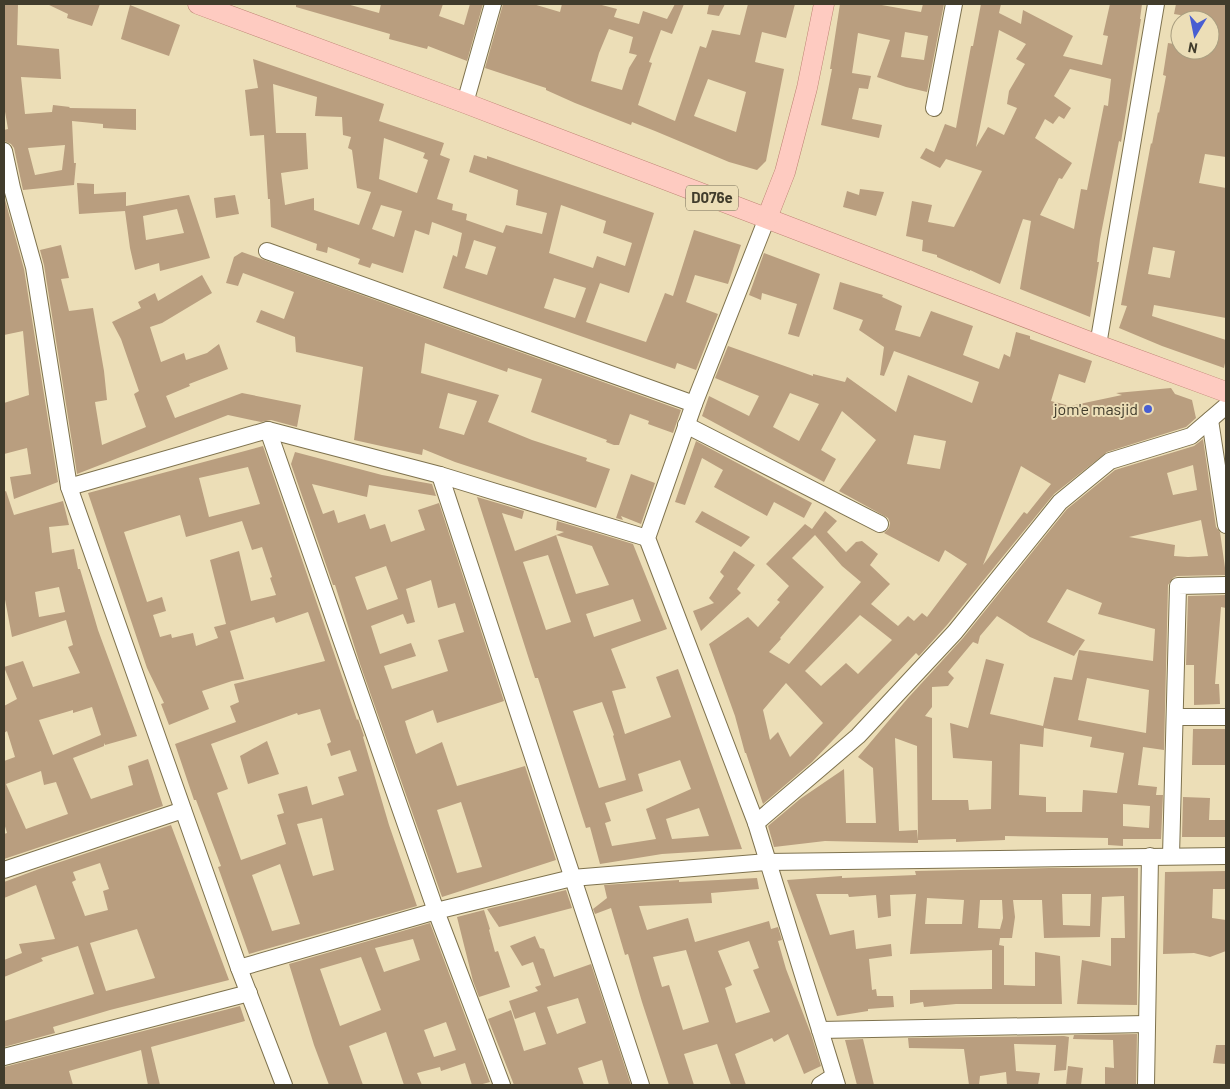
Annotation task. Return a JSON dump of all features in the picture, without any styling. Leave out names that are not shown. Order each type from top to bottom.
[{"type":"main road","name":"D076e","points":[[198,4],[465,103],[1098,345],[1226,392]]},
{"type":"main road","points":[[767,218],[785,172],[807,88],[824,4]]},
{"type":"street","points":[[465,103],[494,4]]},
{"type":"street","points":[[934,108],[954,4]]},
{"type":"street","points":[[1098,345],[1156,4]]},
{"type":"street","points":[[4,151],[12,188],[34,266],[69,487],[239,968],[284,1085]]},
{"type":"street","points":[[767,218],[686,425],[647,538],[756,823],[835,1081],[820,1085]]},
{"type":"street","points":[[268,251],[694,404]]},
{"type":"street","points":[[756,823],[858,736],[955,632],[1060,502],[1110,461],[1191,436],[1226,406]]},
{"type":"street","points":[[1210,420],[1226,525]]},
{"type":"street","points":[[686,425],[880,524]]},
{"type":"street","points":[[69,487],[268,430],[440,475],[647,538]]},
{"type":"street","points":[[268,430],[436,911],[502,1085]]},
{"type":"street","points":[[440,475],[641,1085]]},
{"type":"street","points":[[1171,856],[1178,586],[1226,585]]},
{"type":"street","points":[[1175,717],[1226,717]]},
{"type":"street","points":[[4,870],[183,810]]},
{"type":"street","points":[[1146,1085],[1150,856]]},
{"type":"street","points":[[239,968],[436,911],[572,878],[767,862],[1226,856]]},
{"type":"street","points":[[4,1057],[249,994]]},
{"type":"street","points":[[820,1030],[1147,1024]]},
{"type":"building","points":[[4,4],[18,4],[17,45],[59,49],[61,79],[21,77],[25,114],[52,112],[53,105],[69,108],[136,109],[136,130],[103,128],[103,124],[72,121],[74,163],[76,163],[74,185],[23,190],[14,148],[11,144],[4,141],[4,130],[8,129],[4,106]],"holes":[[[65,145],[62,170],[35,175],[28,148]]]},
{"type":"building","points":[[47,4],[100,4],[92,26],[67,18],[68,14]]},
{"type":"building","points":[[296,4],[347,4],[379,13],[381,4],[443,4],[439,16],[464,25],[470,4],[483,4],[467,61],[428,46],[427,49],[389,39],[390,34],[296,7]]},
{"type":"building","points":[[503,4],[533,4],[560,12],[562,4],[598,4],[617,9],[614,17],[639,24],[643,11],[667,19],[675,4],[684,4],[672,34],[661,30],[649,62],[652,63],[638,105],[675,121],[700,46],[706,48],[712,30],[740,35],[748,4],[795,4],[786,38],[762,32],[755,62],[784,69],[766,161],[757,170],[729,162],[632,122],[631,125],[575,103],[546,90],[546,88],[485,68]],"holes":[[[609,29],[633,37],[629,53],[637,55],[629,68],[622,90],[591,81],[599,53]],[[708,79],[746,92],[736,132],[694,116]]]},
{"type":"building","points":[[709,4],[725,4],[719,16],[707,14]]},
{"type":"building","points":[[840,4],[876,4],[921,12],[923,4],[944,4],[927,92],[877,77],[890,40],[858,33],[852,73],[871,76],[868,89],[859,88],[852,119],[882,125],[879,138],[821,125],[832,69],[830,69]],"holes":[[[905,32],[928,36],[924,60],[901,57]]]},
{"type":"building","points":[[981,4],[1001,4],[999,13],[1021,24],[1023,10],[1073,36],[1063,56],[1102,65],[1108,36],[1103,35],[1110,4],[1142,4],[1121,142],[1119,141],[1100,239],[1097,262],[1099,262],[1090,317],[1020,289],[1031,221],[1023,219],[1000,284],[937,257],[937,255],[922,251],[923,240],[906,236],[912,201],[932,205],[928,222],[954,227],[982,171],[946,159],[940,168],[920,158],[926,148],[934,152],[945,124],[956,128],[971,46],[973,46]],"holes":[[[999,30],[1026,44],[1016,59],[1025,64],[1009,91],[1007,104],[1017,108],[1004,135],[988,127],[976,147]],[[1070,69],[1111,79],[1108,106],[1104,105],[1087,190],[1081,189],[1074,229],[1040,215],[1059,178],[1062,179],[1072,163],[1035,138],[1045,119],[1053,124],[1059,116],[1064,119],[1071,108],[1054,96]]]},
{"type":"building","points":[[1176,4],[1226,4],[1226,157],[1205,154],[1199,183],[1226,188],[1226,318],[1154,305],[1152,316],[1226,340],[1224,368],[1162,346],[1119,328],[1127,306],[1121,305],[1151,143],[1166,76],[1163,75],[1168,43],[1170,43],[1170,60],[1220,60],[1220,10],[1175,10]],"holes":[[[1153,247],[1175,251],[1170,278],[1148,274]]]},
{"type":"building","points":[[130,5],[180,25],[169,56],[121,39]]},
{"type":"building","points":[[253,59],[384,104],[379,121],[444,143],[440,155],[450,159],[437,199],[453,204],[452,210],[467,214],[466,220],[503,233],[506,225],[542,234],[547,213],[516,205],[518,190],[469,172],[474,155],[487,159],[487,156],[654,213],[629,293],[600,283],[586,322],[646,342],[665,293],[673,296],[694,230],[741,245],[728,284],[695,275],[686,302],[718,314],[696,370],[677,363],[675,369],[443,288],[453,255],[457,257],[462,233],[432,222],[429,235],[415,230],[403,273],[372,263],[370,268],[358,264],[360,259],[328,247],[327,253],[316,250],[317,244],[271,227],[264,135],[250,136],[245,90],[258,88]],"holes":[[[273,84],[317,97],[315,116],[342,117],[343,135],[351,137],[348,148],[352,150],[357,188],[371,192],[359,225],[314,210],[314,198],[285,205],[281,173],[308,169],[306,133],[276,133]],[[384,138],[425,153],[423,158],[428,160],[417,193],[379,179]],[[381,205],[402,211],[394,237],[372,229]],[[561,205],[606,221],[603,233],[632,243],[625,266],[597,256],[593,268],[549,253]],[[474,240],[496,247],[487,275],[465,268]],[[554,278],[586,288],[575,318],[544,308]]]},
{"type":"building","points":[[77,183],[94,184],[94,194],[126,192],[126,206],[189,195],[210,258],[160,271],[159,263],[135,270],[125,211],[79,214]],"holes":[[[177,209],[184,233],[146,240],[143,216]]]},
{"type":"building","points":[[860,189],[884,192],[876,216],[843,207],[847,191],[859,195]]},
{"type":"building","points":[[235,195],[239,214],[216,218],[214,198]]},
{"type":"building","points":[[4,196],[24,269],[58,482],[14,499],[10,477],[31,474],[27,448],[4,454],[4,403],[29,395],[23,331],[4,335]]},
{"type":"building","points":[[61,245],[69,278],[61,279],[69,311],[93,308],[107,400],[95,402],[102,445],[146,427],[134,394],[139,391],[121,339],[112,322],[141,308],[138,302],[155,293],[158,301],[202,275],[212,293],[162,323],[150,327],[161,362],[184,353],[186,360],[207,353],[219,344],[228,369],[189,384],[190,386],[166,396],[175,418],[242,393],[301,405],[297,427],[271,420],[261,422],[228,415],[77,474],[44,265],[40,250]]},
{"type":"building","points":[[242,252],[681,410],[673,433],[648,424],[649,421],[630,414],[619,445],[614,445],[606,442],[607,440],[531,412],[542,379],[508,368],[507,372],[425,343],[421,373],[499,395],[488,422],[532,440],[587,458],[586,461],[610,469],[596,508],[455,462],[423,449],[422,455],[354,440],[363,367],[296,352],[295,337],[256,322],[261,310],[284,319],[294,292],[243,273],[238,286],[226,283],[234,257]],"holes":[[[448,393],[477,401],[464,435],[439,428]]]},
{"type":"building","points":[[764,253],[820,274],[799,337],[788,334],[797,304],[762,293],[761,300],[749,295]]},
{"type":"building","points":[[840,282],[883,295],[882,297],[902,306],[895,330],[920,337],[931,311],[973,326],[963,355],[999,369],[1004,354],[1010,357],[1016,332],[1030,336],[1030,339],[1092,361],[1085,383],[1059,374],[1051,401],[1070,406],[1122,395],[1116,393],[1171,388],[1175,394],[1192,400],[1196,418],[1186,427],[1107,452],[1054,494],[947,625],[919,656],[916,653],[812,762],[763,804],[745,753],[735,716],[709,644],[748,617],[758,627],[780,602],[777,600],[789,586],[766,564],[805,524],[812,529],[825,511],[837,521],[827,532],[846,552],[856,542],[862,541],[878,554],[870,565],[890,584],[871,604],[898,626],[908,616],[914,621],[922,613],[927,617],[967,564],[945,550],[939,562],[884,533],[889,528],[888,518],[839,491],[876,440],[842,411],[821,450],[836,459],[824,482],[702,416],[709,396],[749,416],[759,396],[715,378],[728,346],[813,376],[813,374],[845,382],[847,377],[896,412],[908,375],[972,403],[979,382],[894,351],[884,376],[880,375],[884,347],[859,330],[863,320],[833,309]],"holes":[[[790,393],[819,404],[799,441],[773,427]],[[914,435],[946,441],[940,469],[907,464]],[[1021,466],[1051,484],[1027,514],[1024,512],[983,565]],[[815,535],[842,566],[861,582],[789,664],[769,652],[824,587],[792,558]],[[860,615],[892,640],[858,674],[846,663],[821,686],[805,671]],[[786,683],[823,723],[790,757],[778,732],[770,740],[763,710]]]},
{"type":"building","points":[[1203,439],[1216,527],[1220,532],[1226,575],[1177,576],[1168,585],[1164,750],[1143,747],[1138,785],[1157,787],[1156,795],[1163,795],[1161,839],[1123,839],[1123,846],[1108,845],[1108,838],[1005,836],[1005,840],[956,842],[956,839],[918,840],[918,843],[825,841],[774,847],[768,826],[800,799],[844,769],[846,823],[876,823],[873,768],[858,757],[908,698],[963,638],[1067,509],[1115,470],[1194,446]],"holes":[[[1193,465],[1197,490],[1173,495],[1167,473]],[[1201,520],[1208,556],[1174,556],[1175,545],[1129,537]],[[1067,589],[1102,603],[1098,614],[1155,629],[1153,661],[1079,650],[1072,680],[1054,677],[1043,726],[990,714],[1004,664],[986,659],[968,728],[950,723],[953,758],[992,761],[991,809],[969,810],[968,800],[932,800],[932,718],[925,716],[932,707],[932,687],[948,686],[954,678],[948,672],[973,642],[978,644],[980,636],[997,616],[1030,637],[1074,656],[1085,640],[1047,622]],[[1087,678],[1149,690],[1146,733],[1078,720]],[[1044,728],[1092,737],[1090,747],[1124,753],[1117,793],[1083,790],[1082,812],[1046,812],[1046,797],[1019,795],[1020,744],[1043,747]],[[895,738],[917,746],[918,840],[917,830],[899,831]],[[1123,804],[1150,806],[1149,828],[1123,826]]]},
{"type":"building","points":[[696,441],[812,503],[804,518],[774,502],[767,516],[714,487],[723,470],[702,458],[685,505],[675,502]]},
{"type":"building","points":[[263,446],[364,736],[389,825],[417,906],[249,954],[218,867],[221,866],[196,800],[194,800],[175,744],[236,722],[230,706],[239,702],[234,684],[325,661],[308,612],[276,623],[274,617],[230,631],[244,679],[202,691],[209,709],[169,725],[161,704],[164,703],[147,668],[88,493]],"holes":[[[248,467],[260,504],[209,517],[199,478]],[[180,515],[186,537],[242,521],[252,550],[262,547],[276,595],[251,601],[239,551],[210,560],[226,624],[214,627],[218,638],[196,646],[193,633],[172,638],[171,634],[160,637],[153,615],[166,611],[162,597],[147,602],[124,532]],[[320,709],[331,742],[327,744],[331,756],[350,750],[357,771],[338,777],[344,795],[312,805],[307,786],[278,794],[284,813],[277,815],[286,844],[241,860],[217,793],[228,789],[211,744],[297,713],[298,715]],[[322,818],[334,870],[313,876],[297,824]],[[280,864],[300,924],[272,931],[252,875]]]},
{"type":"building","points":[[295,452],[382,475],[432,484],[436,496],[369,485],[367,497],[312,484],[323,514],[334,510],[338,523],[365,514],[370,529],[385,524],[391,542],[425,530],[418,510],[439,503],[504,701],[437,723],[433,710],[405,721],[409,734],[416,754],[442,742],[457,786],[525,766],[556,860],[442,897],[360,664],[335,585],[333,585],[291,464]],"holes":[[[386,566],[398,599],[367,610],[355,577]],[[431,580],[438,608],[455,603],[464,632],[438,640],[448,671],[392,689],[384,666],[416,656],[411,643],[380,654],[371,626],[403,614],[407,624],[415,622],[406,589]],[[461,802],[482,867],[457,873],[437,810]]]},
{"type":"building","points":[[631,474],[655,483],[641,524],[621,516],[623,520],[616,518]]},
{"type":"building","points":[[6,491],[14,515],[63,501],[69,525],[49,527],[52,553],[74,549],[78,569],[80,569],[98,630],[137,736],[105,745],[104,743],[104,746],[73,758],[91,799],[133,785],[128,766],[148,759],[163,806],[4,859],[4,834],[7,833],[4,823],[4,761],[15,757],[7,731],[4,733],[4,706],[17,699],[4,667],[23,661],[33,687],[80,673],[68,647],[73,645],[66,620],[12,637],[4,594],[4,492]],"holes":[[[59,587],[65,612],[39,617],[35,592]],[[92,707],[101,735],[53,755],[39,720],[73,710],[73,713]],[[41,771],[44,785],[56,782],[68,814],[26,829],[6,784]]]},
{"type":"building","points":[[477,497],[524,511],[522,519],[502,513],[515,551],[556,535],[564,532],[556,530],[557,521],[633,544],[667,629],[611,649],[626,688],[612,691],[625,734],[671,717],[656,677],[678,669],[742,849],[662,854],[600,864],[590,827],[586,828],[538,678],[535,678]],"holes":[[[556,535],[592,546],[609,585],[576,594]],[[548,555],[571,622],[546,630],[523,562]],[[633,599],[641,621],[594,637],[586,614]],[[602,702],[614,735],[626,780],[599,788],[573,711]],[[680,760],[691,789],[646,809],[656,839],[612,846],[605,823],[611,821],[605,803],[643,791],[638,774]],[[699,808],[709,836],[672,839],[666,819]]]},
{"type":"building","points":[[702,511],[750,537],[741,547],[695,522]]},
{"type":"building","points":[[734,551],[755,565],[737,589],[741,593],[701,631],[693,611],[714,603],[709,598],[724,576],[720,572]]},
{"type":"building","points":[[1226,595],[1226,608],[1221,607],[1215,684],[1219,684],[1220,704],[1194,705],[1194,665],[1186,665],[1188,596]]},
{"type":"building","points":[[1193,729],[1226,729],[1226,765],[1192,765]]},
{"type":"building","points":[[267,741],[279,774],[248,784],[240,756]]},
{"type":"building","points":[[1183,797],[1210,798],[1209,820],[1226,820],[1226,837],[1182,837]]},
{"type":"building","points":[[171,825],[229,980],[110,1010],[53,1027],[55,1033],[4,1047],[4,1021],[94,994],[78,946],[41,958],[43,961],[4,977],[4,960],[22,953],[19,944],[55,939],[36,885],[4,898],[4,882]],"holes":[[[100,863],[109,889],[103,891],[108,910],[85,916],[72,882],[76,880],[73,872]],[[137,929],[155,978],[106,991],[90,943]]]},
{"type":"building","points":[[1138,868],[1137,1005],[1077,1004],[1082,960],[1111,966],[1111,938],[1125,938],[1124,896],[1102,897],[1100,937],[1044,938],[1042,900],[1013,900],[1015,917],[1012,938],[1000,938],[999,945],[1004,946],[1004,985],[1035,986],[1035,952],[1060,956],[1062,1004],[956,1004],[924,1007],[923,1002],[910,1004],[910,990],[992,989],[992,950],[910,954],[916,894],[890,895],[891,916],[878,918],[876,895],[849,897],[848,894],[816,894],[830,935],[854,930],[856,949],[891,944],[892,956],[869,959],[872,990],[876,989],[877,996],[893,996],[894,1007],[868,1009],[868,1011],[837,1016],[787,880],[842,876],[842,878],[916,875],[915,871]],"holes":[[[1062,894],[1091,894],[1090,926],[1063,925]],[[927,898],[964,900],[962,924],[925,924]],[[980,900],[1002,900],[1003,918],[1000,929],[978,928]]]},
{"type":"building","points":[[1226,871],[1226,889],[1213,889],[1212,918],[1226,920],[1226,951],[1210,957],[1194,953],[1163,954],[1165,872]]},
{"type":"building","points":[[757,878],[759,889],[711,893],[712,903],[639,906],[647,930],[688,918],[695,942],[769,921],[771,929],[778,927],[782,940],[778,941],[786,969],[821,1066],[804,1074],[788,1034],[774,1042],[772,1038],[735,1054],[746,1085],[731,1085],[717,1044],[684,1054],[694,1085],[669,1085],[628,954],[625,955],[611,908],[595,914],[593,909],[607,898],[604,885],[679,880],[679,882]],"holes":[[[749,941],[759,968],[753,970],[770,1012],[736,1023],[725,988],[732,985],[718,951]],[[686,950],[709,1022],[683,1030],[669,985],[662,987],[653,957]]]},
{"type":"building","points":[[566,890],[572,908],[499,927],[487,909]]},
{"type":"building","points":[[484,910],[495,952],[498,951],[510,987],[479,997],[473,981],[457,917]]},
{"type":"building","points":[[430,923],[490,1082],[472,1085],[465,1063],[441,1071],[440,1067],[417,1073],[422,1085],[404,1085],[386,1032],[349,1046],[363,1085],[329,1085],[314,1045],[289,964]],"holes":[[[413,939],[420,960],[384,972],[375,948]],[[361,957],[381,1010],[340,1026],[320,969]],[[446,1022],[456,1050],[434,1057],[424,1030]]]},
{"type":"building","points":[[535,936],[540,948],[544,949],[554,977],[591,964],[631,1085],[609,1085],[602,1060],[578,1068],[584,1085],[514,1085],[488,1019],[511,1010],[524,1051],[546,1044],[535,1012],[515,1019],[509,1001],[538,991],[535,987],[541,985],[533,962],[522,966],[510,946]],"holes":[[[578,998],[586,1023],[557,1034],[547,1007]]]},
{"type":"building","points":[[240,1006],[245,1021],[151,1047],[160,1085],[148,1085],[141,1050],[69,1071],[73,1085],[4,1085],[4,1067]]},
{"type":"building","points":[[1137,1034],[1136,1085],[1105,1085],[1105,1067],[1114,1068],[1113,1040],[1073,1039],[1074,1035]]},
{"type":"building","points":[[1069,1037],[1066,1070],[1054,1071],[1056,1045],[1014,1044],[1016,1071],[1040,1073],[1038,1085],[1007,1085],[1006,1072],[980,1076],[979,1085],[969,1085],[964,1049],[909,1048],[908,1038]]},
{"type":"building","points":[[863,1039],[874,1085],[857,1085],[845,1040]]},
{"type":"building","points":[[1216,1045],[1226,1045],[1226,1064],[1213,1063]]},
{"type":"building","points":[[1068,1066],[1083,1068],[1081,1085],[1066,1085]]},
{"type":"place","name":"jom'e masjid","points":[[1148,409]]}]
